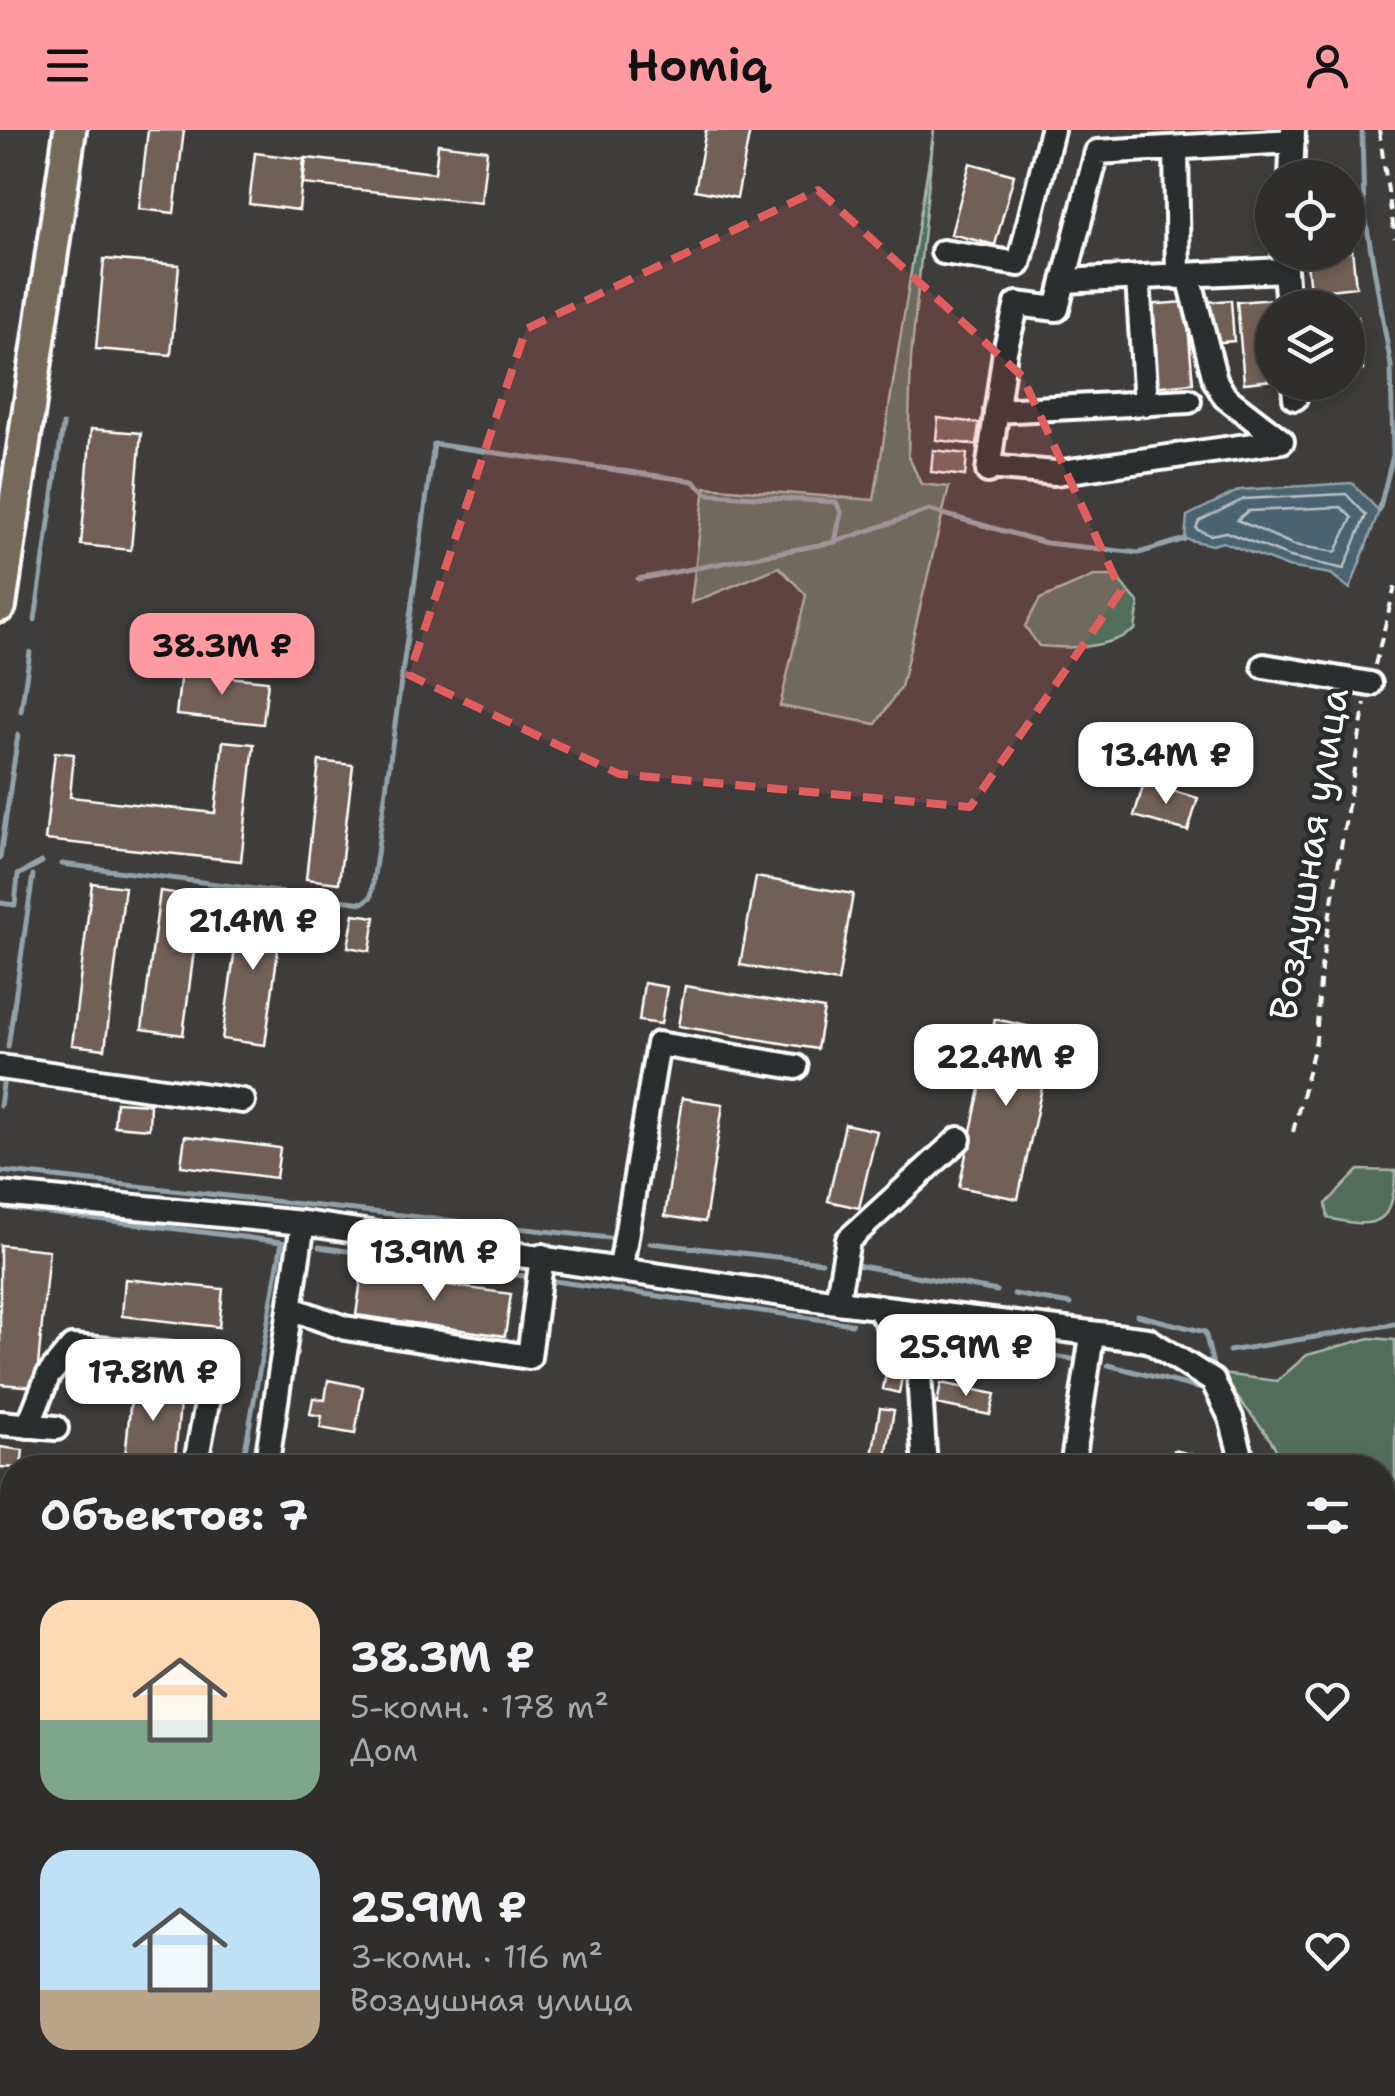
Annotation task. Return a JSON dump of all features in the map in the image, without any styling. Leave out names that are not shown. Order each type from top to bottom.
[{"type":"main road","points":[[0,606],[70,130]]},
{"type":"street","points":[[943,252],[1018,264],[1052,130]]},
{"type":"street","points":[[1176,148],[1184,276],[1215,380],[1224,396],[1282,441],[1055,473],[988,469],[1017,304],[1057,310],[1098,152],[1293,136]]},
{"type":"street","points":[[1064,281],[1184,276],[1255,265]]},
{"type":"street","points":[[1138,279],[1146,404]]},
{"type":"street","points":[[996,411],[1189,402]]},
{"type":"street","points":[[1264,666],[1370,684]]},
{"type":"street","points":[[621,1267],[658,1044],[796,1067]]},
{"type":"street","points":[[0,1067],[243,1100]]},
{"type":"street","points":[[837,1302],[848,1240],[959,1139]]},
{"type":"street","points":[[0,1194],[303,1224],[621,1267],[878,1308],[1148,1340],[1213,1381],[1231,1418],[1240,1455]]},
{"type":"street","points":[[268,1455],[303,1224]]},
{"type":"street","points":[[290,1308],[345,1328],[529,1357],[542,1256]]},
{"type":"street","points":[[878,1308],[920,1374],[925,1455]]},
{"type":"street","points":[[1074,1455],[1092,1336]]},
{"type":"street","points":[[28,1426],[48,1376],[72,1348],[211,1358]]},
{"type":"street","points":[[197,1455],[208,1398]]},
{"type":"street","points":[[0,1423],[56,1428]]},
{"type":"path","points":[[1379,130],[1395,238]]},
{"type":"path","name":"Воздушная улица","points":[[1293,1132],[1316,1040],[1321,968],[1370,684],[1395,587]]},
{"type":"highlighted area","points":[[818,190],[1022,376],[1121,591],[970,807],[619,774],[409,675],[526,329]]},
{"type":"green space","points":[[934,130],[911,358],[908,455],[921,484],[949,487],[901,687],[876,724],[780,706],[806,595],[779,567],[691,603],[705,487],[874,500]]},
{"type":"green space","points":[[1094,576],[1115,576],[1139,603],[1135,630],[1112,641],[1088,646],[1039,646],[1025,626],[1040,599]]},
{"type":"green space","points":[[1359,1170],[1395,1171],[1387,1212],[1371,1222],[1328,1218],[1326,1204]]},
{"type":"green space","points":[[1370,1338],[1395,1340],[1395,1455],[1279,1455],[1222,1374],[1277,1381],[1307,1355]]},
{"type":"water","points":[[1352,483],[1379,511],[1350,589],[1331,574],[1288,567],[1223,542],[1212,545],[1185,539],[1187,516],[1240,490]]},
{"type":"building","points":[[148,130],[184,130],[174,213],[139,209]]},
{"type":"building","points":[[706,130],[750,130],[737,198],[695,190]]},
{"type":"building","points":[[438,144],[487,150],[481,203],[303,184],[306,158],[435,173]]},
{"type":"building","points":[[255,153],[304,159],[299,210],[249,204]]},
{"type":"building","points":[[970,163],[1014,175],[995,245],[951,234]]},
{"type":"building","points":[[104,259],[179,265],[171,355],[96,349]]},
{"type":"building","points":[[1308,270],[1354,270],[1356,287],[1310,290]]},
{"type":"building","points":[[1231,300],[1234,341],[1209,343],[1207,302]]},
{"type":"building","points":[[1255,301],[1255,382],[1244,383],[1237,302]]},
{"type":"building","points":[[1186,302],[1193,383],[1151,387],[1144,305]]},
{"type":"building","points":[[938,418],[979,423],[977,445],[936,440]]},
{"type":"building","points":[[91,429],[141,433],[131,550],[81,545]]},
{"type":"building","points":[[933,450],[967,454],[965,476],[931,472]]},
{"type":"building","points":[[181,672],[268,681],[263,724],[176,715]]},
{"type":"building","points":[[223,741],[254,744],[241,861],[45,840],[55,752],[74,754],[70,797],[215,813]]},
{"type":"building","points":[[319,761],[353,765],[339,883],[306,879]]},
{"type":"building","points":[[1144,783],[1198,798],[1188,831],[1134,816]]},
{"type":"building","points":[[756,877],[853,894],[838,982],[740,965]]},
{"type":"building","points":[[92,883],[125,887],[105,1049],[72,1045]]},
{"type":"building","points":[[160,891],[201,897],[183,1035],[142,1029]]},
{"type":"building","points":[[242,900],[284,906],[265,1045],[222,1039]]},
{"type":"building","points":[[354,914],[375,917],[370,951],[348,947]]},
{"type":"building","points":[[644,983],[667,987],[661,1024],[639,1021]]},
{"type":"building","points":[[685,986],[824,1009],[817,1049],[678,1026]]},
{"type":"building","points":[[995,1019],[1054,1032],[1018,1199],[959,1187]]},
{"type":"building","points":[[682,1098],[723,1104],[705,1222],[665,1216]]},
{"type":"building","points":[[116,1102],[150,1104],[149,1129],[114,1126]]},
{"type":"building","points":[[845,1124],[877,1131],[859,1208],[828,1201]]},
{"type":"building","points":[[185,1136],[280,1148],[276,1178],[181,1166]]},
{"type":"building","points":[[0,1245],[49,1250],[36,1387],[0,1384]]},
{"type":"building","points":[[362,1273],[511,1294],[505,1336],[356,1315]]},
{"type":"building","points":[[125,1279],[223,1289],[219,1327],[122,1316]]},
{"type":"building","points":[[886,1374],[902,1377],[899,1393],[883,1389]]},
{"type":"building","points":[[133,1377],[182,1382],[175,1455],[125,1455]]},
{"type":"building","points":[[328,1380],[363,1387],[355,1434],[320,1428],[322,1416],[310,1414],[313,1398],[325,1400]]},
{"type":"building","points":[[941,1383],[995,1394],[990,1415],[937,1404]]},
{"type":"building","points":[[880,1408],[894,1410],[886,1455],[872,1455]]},
{"type":"building","points":[[0,1447],[23,1450],[22,1455],[0,1455]]},
{"type":"waterway","points":[[1362,130],[1364,210],[1391,366],[1393,455],[1379,511]]},
{"type":"waterway","points":[[35,620],[63,425]]},
{"type":"waterway","points":[[62,864],[363,903],[371,897],[434,444],[693,481],[708,494],[836,502],[841,512],[835,542]]},
{"type":"waterway","points":[[638,579],[835,542],[929,510],[1046,543],[1139,553],[1185,539]]},
{"type":"waterway","points":[[21,711],[30,652]]},
{"type":"waterway","points":[[0,858],[18,735]]},
{"type":"waterway","points":[[0,903],[15,905],[18,875],[42,862]]},
{"type":"waterway","points":[[8,1047],[33,875]]},
{"type":"waterway","points":[[0,1106],[4,1078]]},
{"type":"waterway","points":[[0,1171],[609,1238]]},
{"type":"waterway","points":[[0,1207],[282,1242],[244,1455]]},
{"type":"waterway","points":[[650,1243],[822,1262]]},
{"type":"waterway","points":[[319,1247],[524,1276]]},
{"type":"waterway","points":[[856,1265],[997,1291]]},
{"type":"waterway","points":[[554,1281],[852,1324]]},
{"type":"waterway","points":[[1014,1294],[1070,1304]]},
{"type":"waterway","points":[[1137,1315],[1205,1332],[1213,1365]]},
{"type":"waterway","points":[[1229,1351],[1395,1324]]},
{"type":"waterway","points":[[916,1334],[1072,1359]]},
{"type":"waterway","points":[[1108,1365],[1202,1389]]}]
